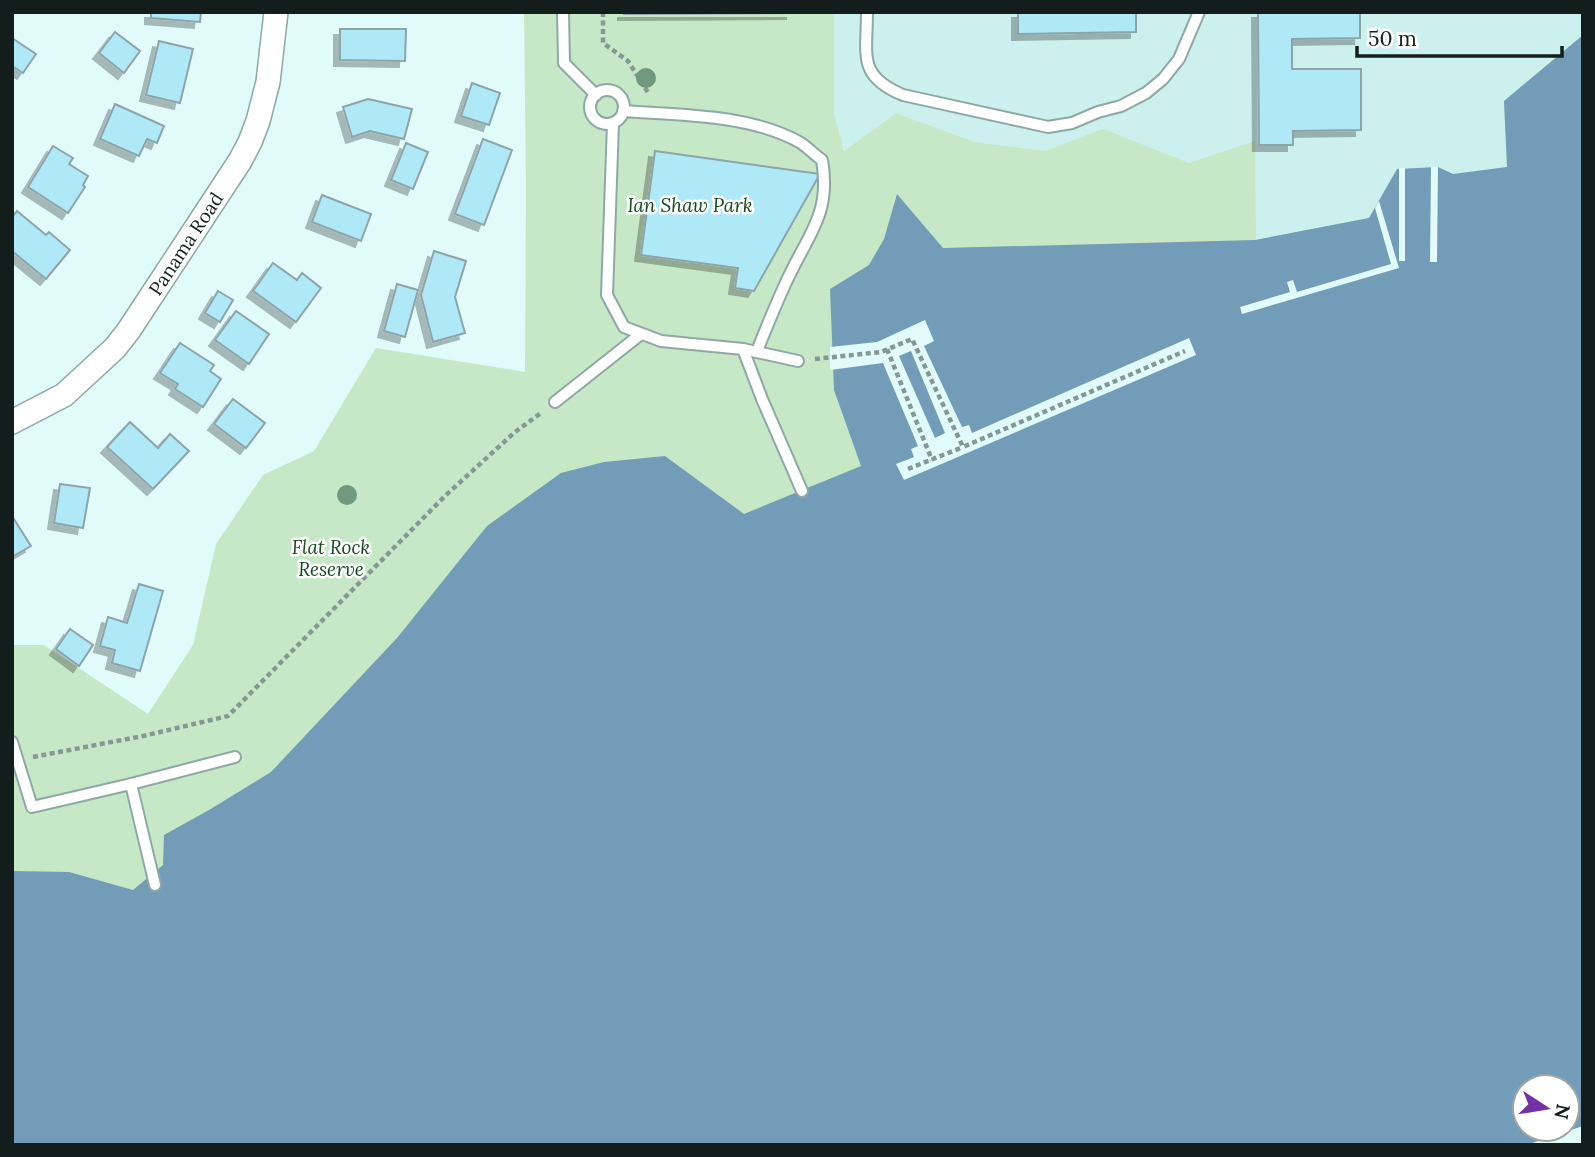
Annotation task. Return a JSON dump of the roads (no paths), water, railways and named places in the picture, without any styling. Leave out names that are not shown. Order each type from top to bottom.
[{"type":"street","name":"Panama Road","points":[[12,422],[64,395],[116,348],[240,161],[258,121],[268,82],[276,12]]},
{"type":"lane","points":[[563,12],[564,63],[596,95]]},
{"type":"lane","points":[[867,12],[867,64],[875,79],[887,88],[903,95],[1048,127],[1072,123],[1121,106],[1146,93],[1163,79],[1179,59],[1199,12]]},
{"type":"lane","points":[[606,90],[615,93],[623,101],[621,117],[613,123],[601,124],[592,116],[590,105],[596,95],[606,90]]},
{"type":"lane","points":[[623,111],[757,125],[801,143],[822,160],[825,202],[757,351]]},
{"type":"lane","points":[[613,123],[607,295],[624,327],[661,341],[757,351],[798,362]]},
{"type":"lane","points":[[555,402],[641,334]]},
{"type":"lane","points":[[743,349],[802,491]]},
{"type":"lane","points":[[12,742],[32,807],[131,785],[235,757]]},
{"type":"lane","points":[[131,785],[155,885]]},
{"type":"park label","name":"Ian Shaw Park","points":[[690,205]]},
{"type":"park label","name":"Flat Rock Reserve","points":[[331,558]]}]
